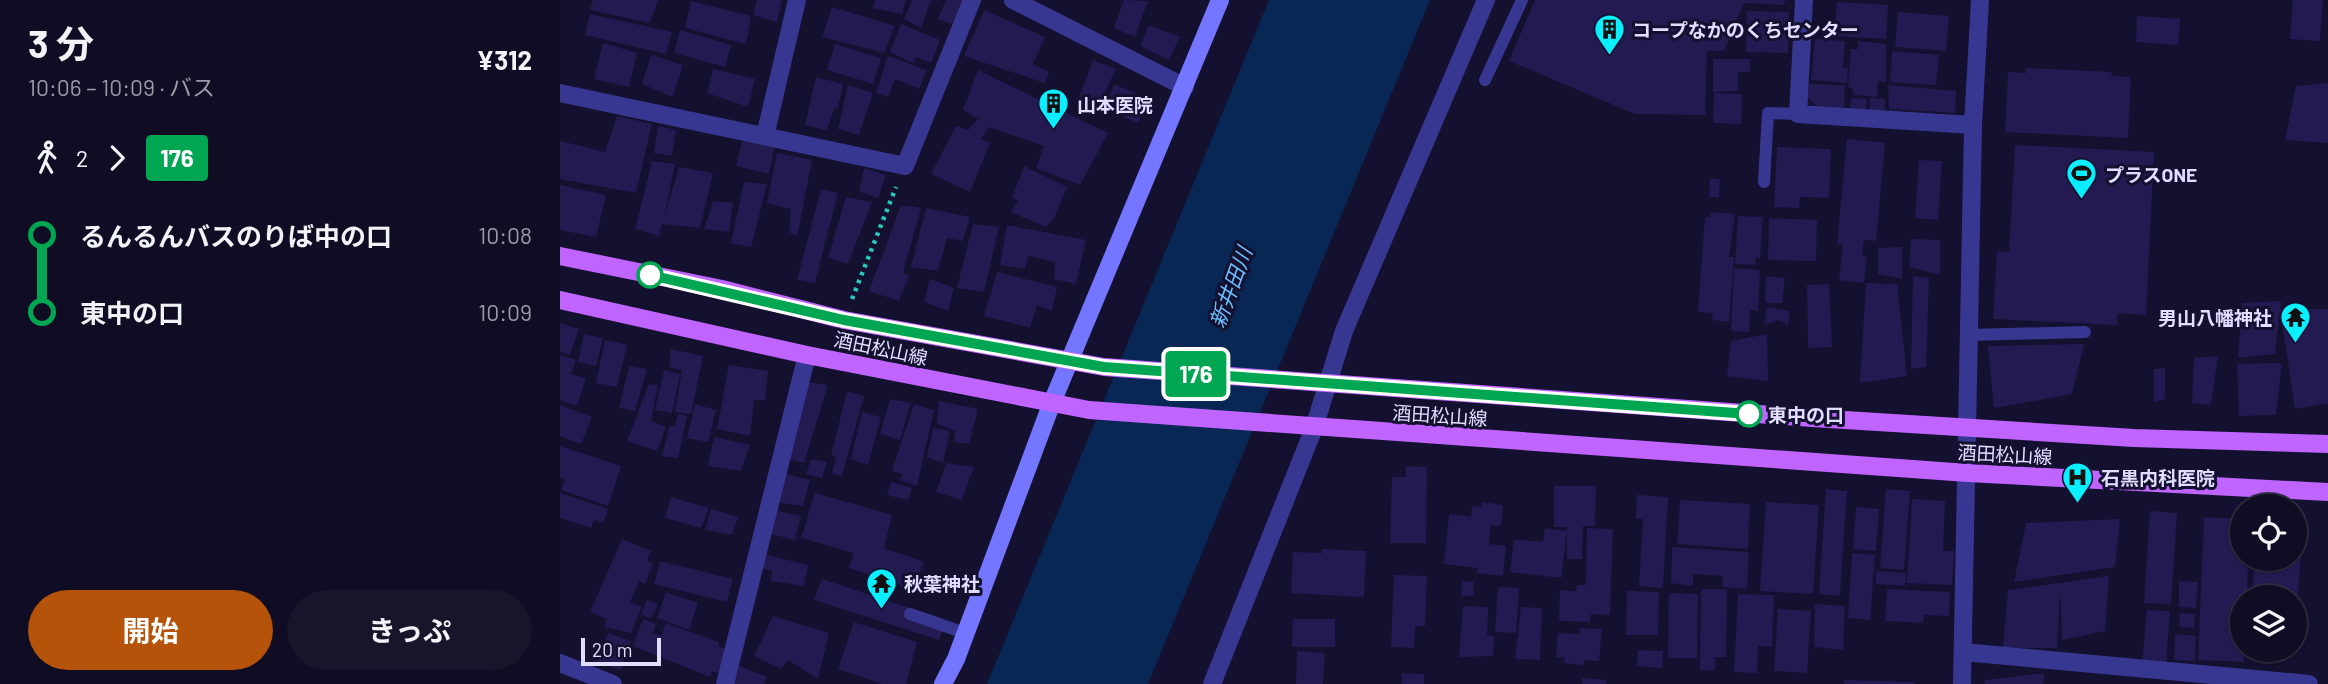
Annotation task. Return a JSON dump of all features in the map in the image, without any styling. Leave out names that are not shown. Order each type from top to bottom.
[{"type":"main road","name":"酒田松山線","points":[[560,256],[722,289],[844,320],[1069,363],[1104,367],[1969,428],[2133,438],[2328,444]]},
{"type":"main road","name":"酒田松山線","points":[[560,300],[807,355],[1051,405],[1089,410],[1968,473],[2328,492]]},
{"type":"street","points":[[765,136],[797,0]]},
{"type":"street","points":[[560,93],[905,166],[972,0]]},
{"type":"street","points":[[1013,0],[1185,87]]},
{"type":"street","points":[[943,684],[965,633],[1051,405],[1220,0]]},
{"type":"street","points":[[1212,684],[1314,428],[1344,331],[1486,0]]},
{"type":"street","points":[[1804,0],[1798,114],[1973,125]]},
{"type":"street","points":[[1962,684],[1973,125],[1980,0]]},
{"type":"street","points":[[725,684],[807,355]]},
{"type":"street","points":[[1963,652],[2309,684]]},
{"type":"street","points":[[560,663],[613,684]]},
{"type":"lane","points":[[1485,80],[1522,0]]},
{"type":"lane","points":[[1764,182],[1768,113],[1798,114]]},
{"type":"lane","points":[[1970,335],[2085,332]]},
{"type":"lane","points":[[910,614],[965,633]]},
{"type":"path","points":[[844,320],[905,166]]},
{"type":"water","name":"新井田川","points":[[1269,0],[1430,0],[1148,684],[987,684]]},
{"type":"building","points":[[593,0],[658,0],[650,23],[590,10]]},
{"type":"building","points":[[757,0],[782,0],[777,22],[753,15]]},
{"type":"building","points":[[875,0],[906,0],[902,14],[873,8]]},
{"type":"building","points":[[912,0],[931,0],[921,28],[904,19]]},
{"type":"building","points":[[946,0],[963,0],[952,24],[938,19]]},
{"type":"building","points":[[1124,0],[1148,1],[1135,37],[1114,28]]},
{"type":"building","name":"コープなかのくちセンター","points":[[1535,0],[1785,0],[1784,5],[1744,3],[1724,51],[1707,51],[1705,115],[1635,114],[1509,61]]},
{"type":"building","points":[[2293,0],[2323,0],[2320,41],[2290,39]]},
{"type":"building","points":[[691,1],[751,16],[746,44],[685,28]]},
{"type":"building","points":[[1837,2],[1888,5],[1886,39],[1834,36]]},
{"type":"building","points":[[832,7],[895,26],[884,53],[822,37]]},
{"type":"building","points":[[984,10],[1045,37],[1033,64],[1049,72],[1045,83],[964,56]]},
{"type":"building","points":[[1747,11],[1789,12],[1788,53],[1746,52]]},
{"type":"building","points":[[1898,12],[1949,16],[1946,51],[1895,47]]},
{"type":"building","points":[[590,14],[672,32],[666,54],[585,35]]},
{"type":"building","points":[[2137,16],[2180,19],[2178,45],[2136,42]]},
{"type":"building","points":[[901,24],[940,40],[931,63],[916,57],[913,63],[890,52]]},
{"type":"building","points":[[1149,25],[1180,37],[1169,60],[1140,46]]},
{"type":"building","points":[[680,30],[731,45],[725,67],[674,53]]},
{"type":"building","points":[[1815,39],[1845,41],[1843,68],[1848,68],[1847,83],[1811,80]]},
{"type":"building","points":[[1858,41],[1886,44],[1886,82],[1878,81],[1877,97],[1853,95],[1853,88],[1848,88],[1851,49],[1858,49]]},
{"type":"building","points":[[603,43],[637,53],[629,87],[594,79]]},
{"type":"building","points":[[835,44],[881,58],[873,84],[827,70]]},
{"type":"building","points":[[1892,51],[1939,55],[1936,85],[1890,82]]},
{"type":"building","points":[[651,55],[683,65],[673,97],[642,84]]},
{"type":"building","points":[[888,56],[927,70],[919,89],[895,79],[888,97],[876,93]]},
{"type":"building","points":[[1713,59],[1750,59],[1750,72],[1738,72],[1738,91],[1713,92]]},
{"type":"building","points":[[1093,60],[1116,69],[1095,113],[1076,106]]},
{"type":"building","points":[[2026,68],[2112,72],[2111,76],[2131,77],[2128,138],[2005,132],[2008,72],[2026,73]]},
{"type":"building","points":[[713,69],[755,79],[748,107],[707,93]]},
{"type":"building","name":"山本医院","points":[[978,70],[1108,133],[1080,185],[1036,168],[1044,146],[989,127],[981,139],[990,143],[970,192],[931,174],[956,126],[968,130],[978,119],[963,110]]},
{"type":"building","points":[[816,77],[843,84],[838,108],[834,109],[827,131],[805,125]]},
{"type":"building","points":[[2328,83],[2328,143],[2285,140],[2296,86]]},
{"type":"building","points":[[1114,84],[1149,99],[1138,123],[1105,109]]},
{"type":"building","points":[[1809,84],[1845,85],[1844,111],[1821,110],[1808,98]]},
{"type":"building","points":[[848,85],[873,93],[859,135],[838,129]]},
{"type":"building","points":[[1888,85],[1956,91],[1955,113],[1889,109]]},
{"type":"building","points":[[1714,93],[1742,94],[1741,124],[1713,123]]},
{"type":"building","points":[[1851,98],[1867,99],[1866,111],[1850,110]]},
{"type":"building","points":[[1870,98],[1885,99],[1885,111],[1869,110]]},
{"type":"building","points":[[617,116],[652,124],[636,193],[560,179],[560,141],[605,152]]},
{"type":"building","points":[[658,126],[676,130],[672,156],[654,153]]},
{"type":"building","points":[[743,138],[775,146],[769,174],[736,166]]},
{"type":"building","points":[[1847,139],[1885,143],[1876,241],[1864,240],[1862,256],[1867,256],[1864,283],[1839,280],[1843,244],[1837,244]]},
{"type":"building","name":"プラスONE","points":[[2015,145],[2154,152],[2146,315],[2117,313],[2117,325],[1993,319],[1997,251],[2009,252]]},
{"type":"building","points":[[1777,147],[1831,149],[1829,198],[1800,197],[1799,208],[1774,207]]},
{"type":"building","points":[[777,153],[812,160],[797,237],[789,232],[791,209],[767,203]]},
{"type":"building","points":[[1919,160],[1942,161],[1938,220],[1915,218]]},
{"type":"building","points":[[652,161],[675,164],[664,218],[679,167],[713,173],[700,228],[662,224],[659,236],[635,229]]},
{"type":"building","points":[[1024,166],[1067,187],[1054,218],[1046,227],[1011,212],[1018,200],[1012,198]]},
{"type":"building","points":[[864,168],[886,175],[878,198],[859,191]]},
{"type":"building","points":[[1710,178],[1720,179],[1719,197],[1709,197]]},
{"type":"building","points":[[744,182],[767,184],[751,247],[731,243]]},
{"type":"building","points":[[560,185],[606,195],[596,237],[560,230]]},
{"type":"building","points":[[821,189],[838,193],[815,283],[797,280]]},
{"type":"building","points":[[846,197],[872,202],[848,264],[828,258]]},
{"type":"building","points":[[713,201],[733,203],[729,232],[704,229]]},
{"type":"building","points":[[901,205],[921,208],[903,273],[909,276],[899,301],[869,291]]},
{"type":"building","points":[[926,208],[970,217],[963,241],[947,238],[938,271],[911,267]]},
{"type":"building","points":[[1711,212],[1735,214],[1729,257],[1734,257],[1729,322],[1712,320],[1713,313],[1698,312],[1705,217],[1710,217]]},
{"type":"building","points":[[1738,216],[1763,217],[1760,258],[1756,258],[1755,265],[1735,264]]},
{"type":"building","points":[[1769,218],[1817,220],[1816,261],[1768,260]]},
{"type":"building","points":[[973,224],[999,227],[984,292],[957,288]]},
{"type":"building","points":[[1007,225],[1086,240],[1076,284],[1054,279],[1055,262],[1028,256],[1025,269],[1000,265]]},
{"type":"building","points":[[1911,239],[1940,240],[1940,275],[1909,267]]},
{"type":"building","points":[[1902,247],[1902,279],[1878,274],[1878,248]]},
{"type":"building","points":[[1734,268],[1760,270],[1758,311],[1750,310],[1749,332],[1731,331]]},
{"type":"building","points":[[997,272],[1057,287],[1052,311],[1037,305],[1030,328],[984,316]]},
{"type":"building","points":[[1766,276],[1785,278],[1782,303],[1765,303]]},
{"type":"building","points":[[1913,276],[1929,278],[1926,367],[1911,369]]},
{"type":"building","points":[[930,279],[954,288],[948,311],[924,302]]},
{"type":"building","points":[[1866,283],[1897,284],[1907,376],[1860,383]]},
{"type":"building","points":[[1829,284],[1832,347],[1808,348],[1807,285]]},
{"type":"building","points":[[2281,301],[2275,354],[2238,358],[2242,303]]},
{"type":"building","points":[[1767,307],[1790,311],[1788,325],[1778,320],[1764,325]]},
{"type":"building","points":[[2280,309],[2328,309],[2328,403],[2295,409]]},
{"type":"building","points":[[560,323],[579,329],[570,355],[560,352]]},
{"type":"building","points":[[584,334],[603,338],[596,366],[578,362]]},
{"type":"building","points":[[1767,334],[1768,381],[1727,376],[1731,341]]},
{"type":"building","points":[[605,340],[627,345],[617,387],[596,383]]},
{"type":"building","points":[[2084,344],[2072,394],[1994,408],[1988,346]]},
{"type":"building","points":[[671,349],[703,356],[691,414],[675,412],[682,370],[669,367]]},
{"type":"building","points":[[560,355],[576,360],[571,374],[586,378],[577,406],[560,400]]},
{"type":"building","points":[[2218,356],[2211,405],[2192,403],[2194,358]]},
{"type":"building","points":[[2282,363],[2276,415],[2239,416],[2237,364]]},
{"type":"building","points":[[729,365],[768,371],[765,400],[754,400],[750,436],[717,429]]},
{"type":"building","points":[[629,366],[647,369],[635,411],[619,408]]},
{"type":"building","points":[[2165,368],[2165,399],[2154,402],[2154,369]]},
{"type":"building","points":[[664,370],[680,374],[672,413],[655,410]]},
{"type":"building","points":[[808,382],[828,385],[804,463],[785,458]]},
{"type":"building","points":[[649,384],[658,385],[651,421],[666,427],[657,451],[627,441]]},
{"type":"building","points":[[847,391],[864,396],[842,476],[832,474],[836,457],[831,456]]},
{"type":"building","points":[[890,399],[911,403],[900,440],[880,434]]},
{"type":"building","points":[[939,401],[978,409],[969,444],[954,442],[955,431],[937,424]]},
{"type":"building","points":[[695,404],[716,410],[708,442],[687,438]]},
{"type":"building","points":[[914,404],[934,410],[917,486],[900,480],[902,474],[892,471]]},
{"type":"building","points":[[560,405],[592,417],[581,444],[560,436]]},
{"type":"building","points":[[862,412],[881,417],[868,465],[851,459]]},
{"type":"building","points":[[678,414],[687,416],[678,458],[662,456],[669,427],[675,426]]},
{"type":"building","points":[[933,428],[950,431],[943,463],[927,457]]},
{"type":"building","points":[[714,437],[750,445],[741,471],[708,466]]},
{"type":"building","points":[[560,446],[621,466],[608,506],[561,490],[565,480],[560,478]]},
{"type":"building","points":[[811,459],[827,462],[822,478],[806,474]]},
{"type":"building","points":[[946,463],[974,467],[962,500],[936,492]]},
{"type":"building","points":[[1406,466],[1427,467],[1426,543],[1390,543],[1392,477],[1406,477]]},
{"type":"building","points":[[785,474],[810,480],[803,506],[775,502]]},
{"type":"building","points":[[891,482],[912,488],[908,500],[887,495]]},
{"type":"building","points":[[1554,486],[1596,486],[1595,526],[1583,526],[1582,559],[1567,559],[1567,527],[1554,527]]},
{"type":"building","points":[[1826,489],[1847,491],[1840,596],[1819,594]]},
{"type":"building","points":[[1886,489],[1910,491],[1904,570],[1880,568]]},
{"type":"building","points":[[560,493],[608,509],[603,523],[594,520],[591,528],[560,518]]},
{"type":"building","points":[[815,493],[892,515],[884,548],[924,562],[913,589],[849,568],[854,553],[801,538]]},
{"type":"building","points":[[1637,495],[1668,497],[1663,588],[1639,586],[1643,519],[1636,519]]},
{"type":"building","points":[[671,497],[709,508],[701,528],[665,518]]},
{"type":"building","points":[[1912,499],[1945,501],[1943,551],[1954,551],[1952,585],[1907,583]]},
{"type":"building","points":[[1680,500],[1750,504],[1748,549],[1677,544]]},
{"type":"building","points":[[1482,502],[1503,505],[1501,526],[1491,525],[1489,544],[1506,546],[1503,576],[1477,573],[1478,568],[1444,564],[1449,514],[1471,517],[1472,506],[1481,507]]},
{"type":"building","points":[[1766,502],[1819,505],[1813,594],[1760,591]]},
{"type":"building","points":[[1856,507],[1879,509],[1876,551],[1853,549]]},
{"type":"building","points":[[711,509],[738,517],[732,535],[705,530]]},
{"type":"building","points":[[773,510],[801,516],[795,540],[767,533]]},
{"type":"building","points":[[2150,511],[2177,513],[2171,604],[2144,603]]},
{"type":"building","points":[[2204,517],[2230,518],[2230,571],[2248,571],[2247,585],[2230,585],[2230,661],[2198,660]]},
{"type":"building","points":[[2120,519],[2115,567],[2014,582],[2026,523]]},
{"type":"building","points":[[1545,528],[1567,531],[1561,578],[1510,572],[1514,539],[1543,542]]},
{"type":"building","points":[[1587,528],[1613,529],[1610,615],[1591,614],[1590,622],[1559,621],[1560,590],[1576,591],[1577,585],[1586,585]]},
{"type":"building","points":[[622,539],[651,551],[647,560],[653,564],[645,584],[639,581],[630,602],[642,607],[631,633],[604,627],[607,619],[590,612]]},
{"type":"building","points":[[1672,547],[1749,552],[1747,589],[1722,587],[1723,576],[1693,574],[1693,586],[1671,583]]},
{"type":"building","points":[[1322,549],[1366,551],[1364,597],[1291,593],[1293,552],[1322,553]]},
{"type":"building","points":[[1852,553],[1875,555],[1870,620],[1848,618]]},
{"type":"building","points":[[763,554],[808,565],[804,586],[771,581],[772,571],[756,567]]},
{"type":"building","points":[[660,561],[733,579],[727,602],[654,584]]},
{"type":"building","points":[[1876,571],[1906,573],[1905,586],[1876,584]]},
{"type":"building","points":[[2254,571],[2300,571],[2298,585],[2253,585]]},
{"type":"building","points":[[1394,575],[1427,576],[1425,626],[1415,626],[1414,648],[1391,647]]},
{"type":"building","points":[[2109,576],[2105,631],[2062,640],[2060,589],[2057,648],[2003,648],[2008,590]]},
{"type":"building","name":"秋葉神社","points":[[822,579],[946,620],[939,640],[814,600]]},
{"type":"building","points":[[1462,581],[1474,582],[1473,596],[1461,596]]},
{"type":"building","points":[[2179,581],[2198,582],[2196,608],[2179,607]]},
{"type":"building","points":[[1498,587],[1519,588],[1516,633],[1495,632]]},
{"type":"building","points":[[1701,589],[1727,589],[1726,657],[1715,657],[1715,671],[1700,670]]},
{"type":"building","points":[[1887,589],[1950,592],[1949,616],[1924,615],[1923,623],[1885,621]]},
{"type":"building","points":[[1627,591],[1659,592],[1658,635],[1626,635]]},
{"type":"building","points":[[666,592],[698,603],[689,630],[657,618]]},
{"type":"building","points":[[1669,593],[1698,594],[1697,658],[1668,658]]},
{"type":"building","points":[[1738,594],[1774,595],[1772,647],[1758,646],[1757,673],[1734,672]]},
{"type":"building","points":[[647,600],[658,604],[651,619],[641,614]]},
{"type":"building","points":[[1815,604],[1845,606],[1843,650],[1814,647]]},
{"type":"building","points":[[1463,606],[1488,607],[1487,635],[1494,636],[1493,656],[1459,657]]},
{"type":"building","points":[[1521,607],[1542,608],[1540,660],[1515,659]]},
{"type":"building","points":[[1778,609],[1811,611],[1807,673],[1774,671]]},
{"type":"building","points":[[2147,610],[2170,611],[2166,665],[2142,663]]},
{"type":"building","points":[[2180,613],[2195,614],[2194,628],[2179,627]]},
{"type":"building","points":[[773,616],[829,633],[818,679],[788,660],[781,669],[754,656]]},
{"type":"building","points":[[643,619],[656,624],[653,633],[661,636],[666,623],[719,642],[719,647],[726,649],[718,673],[712,671],[710,677],[633,646]]},
{"type":"building","points":[[1293,619],[1335,619],[1335,647],[1292,647]]},
{"type":"building","points":[[854,622],[917,642],[906,684],[882,684],[838,669]]},
{"type":"building","points":[[1580,628],[1602,629],[1599,661],[1584,660],[1583,665],[1564,663],[1565,658],[1556,657],[1558,633],[1580,634]]},
{"type":"building","points":[[608,633],[631,641],[621,670],[597,662]]},
{"type":"building","points":[[2175,634],[2196,636],[2195,661],[2174,660]]},
{"type":"building","points":[[1638,650],[1663,651],[1662,668],[1637,666]]},
{"type":"building","points":[[1297,651],[1325,653],[1323,684],[1296,684]]},
{"type":"building","points":[[735,664],[767,677],[764,684],[727,684]]},
{"type":"building","points":[[1402,673],[1424,674],[1424,684],[1402,684]]},
{"type":"building","points":[[2044,673],[2043,684],[1984,684],[1985,680]]},
{"type":"building","points":[[1582,678],[1606,680],[1606,684],[1582,684]]},
{"type":"building","points":[[1843,680],[1914,682],[1914,684],[1845,684]]},
{"type":"bus line","name":"176","points":[[650,275],[722,289],[844,320],[1069,363],[1749,414]]},
{"type":"place","name":"コープなかのくちセンター","points":[[1609,56]]},
{"type":"place","name":"山本医院","points":[[1054,131]]},
{"type":"place","name":"プラスONE","points":[[2082,201]]},
{"type":"place","name":"男山八幡神社","points":[[2295,344]]},
{"type":"place","name":"東中の口","points":[[1749,414]]},
{"type":"place","name":"石黒内科医院","points":[[2078,504]]},
{"type":"place","name":"秋葉神社","points":[[881,610]]}]
